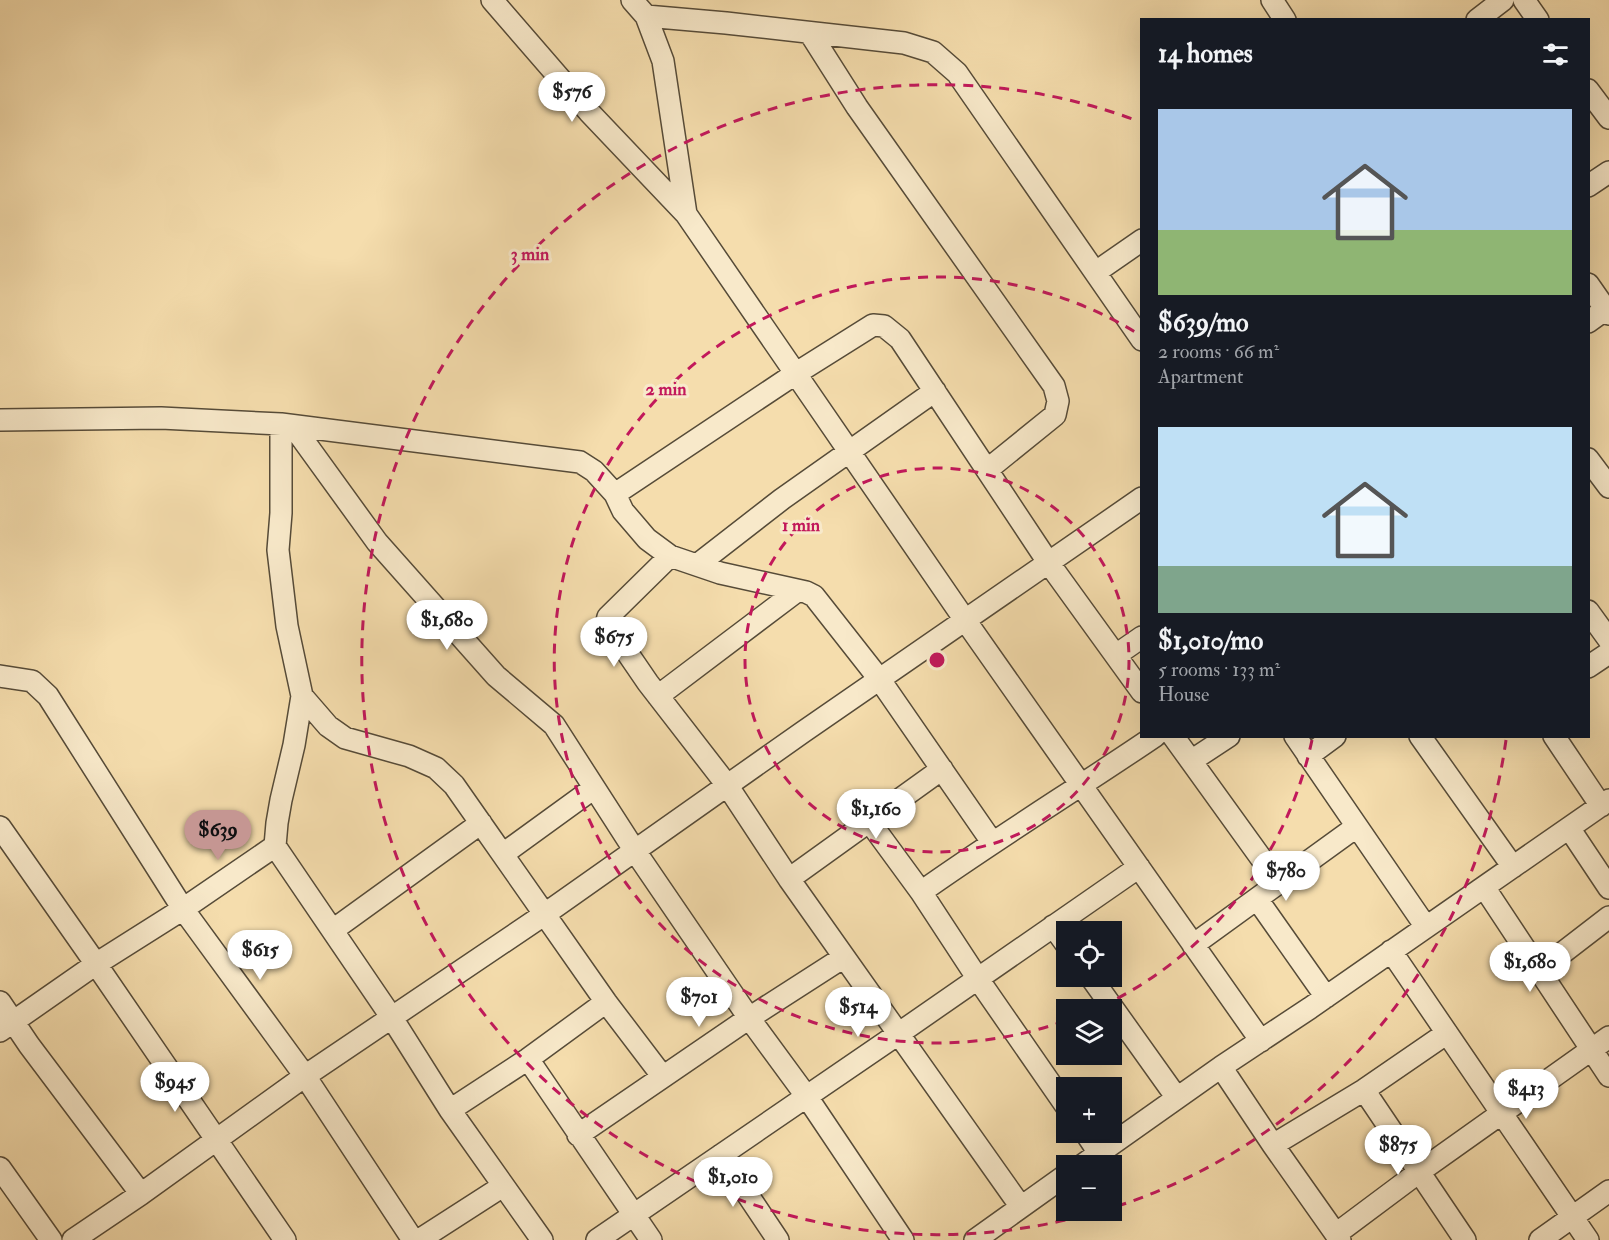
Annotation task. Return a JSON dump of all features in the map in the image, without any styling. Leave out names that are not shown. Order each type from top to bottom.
[{"type":"street","points":[[492,0],[589,112],[686,214],[965,620],[1261,1041]]},
{"type":"street","points":[[632,0],[646,16],[663,61],[686,214]]},
{"type":"street","points":[[1272,0],[1284,18]]},
{"type":"street","points":[[1480,18],[1503,0]]},
{"type":"street","points":[[1524,0],[1537,18]]},
{"type":"street","points":[[646,16],[904,43],[933,52],[957,73],[1140,337]]},
{"type":"street","points":[[810,33],[857,107],[1054,386],[1058,401],[1055,415],[987,470]]},
{"type":"street","points":[[1590,93],[1609,118]]},
{"type":"street","points":[[1590,185],[1609,172]]},
{"type":"street","points":[[1096,272],[1140,241]]},
{"type":"street","points":[[1590,287],[1607,311],[1590,321]]},
{"type":"street","points":[[615,494],[873,325],[884,326],[900,339],[1048,562],[1140,689]]},
{"type":"street","points":[[697,565],[782,499],[935,391]]},
{"type":"street","points":[[0,420],[161,418],[287,425],[580,462],[594,471],[615,494],[623,511],[646,540],[670,556],[720,573],[814,596],[880,680],[992,842]]},
{"type":"street","points":[[287,425],[278,550],[287,626],[302,696],[294,745],[280,800],[276,846],[392,1018],[450,1110],[542,1240]]},
{"type":"street","points":[[287,425],[377,542],[496,676],[554,725],[635,851],[749,1018],[807,1097],[903,1240]]},
{"type":"street","points":[[1590,461],[1607,478]]},
{"type":"street","points":[[73,1240],[305,1076],[545,914],[1140,499]]},
{"type":"street","points":[[670,556],[608,617],[607,621],[658,696],[727,785],[789,879],[1021,1208]]},
{"type":"street","points":[[658,696],[797,591]]},
{"type":"street","points":[[1590,614],[1609,640]]},
{"type":"street","points":[[1116,656],[1140,638]]},
{"type":"street","points":[[1590,666],[1609,652]]},
{"type":"street","points":[[0,676],[32,681],[48,696],[183,909],[305,1076],[413,1240]]},
{"type":"street","points":[[302,696],[328,726],[345,738],[409,756],[436,768],[454,785],[606,1002],[663,1077]]},
{"type":"street","points":[[921,892],[992,842],[1152,738]]},
{"type":"street","points":[[1174,738],[1279,883]]},
{"type":"street","points":[[1191,761],[1226,738]]},
{"type":"street","points":[[1296,738],[1426,927]]},
{"type":"street","points":[[1308,756],[1332,738]]},
{"type":"street","points":[[1421,738],[1513,867]]},
{"type":"street","points":[[1096,1155],[1605,803],[1556,738]]},
{"type":"street","points":[[789,879],[942,769]]},
{"type":"street","points":[[503,854],[594,788]]},
{"type":"street","points":[[869,821],[921,892],[1056,1092]]},
{"type":"street","points":[[333,930],[480,822]]},
{"type":"street","points":[[0,827],[217,1139],[276,1237]]},
{"type":"street","points":[[1193,945],[1356,827]]},
{"type":"street","points":[[1569,828],[1609,888]]},
{"type":"street","points":[[7,1027],[96,964],[276,846]]},
{"type":"street","points":[[597,1240],[1139,867]]},
{"type":"street","points":[[1484,887],[1609,1076]]},
{"type":"street","points":[[1257,899],[1326,997]]},
{"type":"street","points":[[1539,971],[1609,918]]},
{"type":"street","points":[[1053,926],[1056,930]]},
{"type":"street","points":[[1391,951],[1588,1240]]},
{"type":"street","points":[[578,1135],[749,1018],[844,957]]},
{"type":"street","points":[[1098,987],[1177,1098]]},
{"type":"street","points":[[0,1002],[7,1027],[29,1045],[141,1194]]},
{"type":"street","points":[[450,1110],[528,1059],[606,1002]]},
{"type":"street","points":[[1273,1145],[1365,1090],[1447,1034]]},
{"type":"street","points":[[1221,1067],[1338,1237],[1419,1172],[1609,1037]]},
{"type":"street","points":[[528,1059],[651,1240]]},
{"type":"street","points":[[1365,1090],[1465,1240]]},
{"type":"street","points":[[1092,1143],[1099,1153]]},
{"type":"street","points":[[721,1155],[778,1240]]},
{"type":"street","points":[[0,1168],[51,1240]]},
{"type":"street","points":[[975,1240],[1056,1182]]},
{"type":"street","points":[[419,1240],[503,1186]]},
{"type":"street","points":[[1540,1240],[1609,1191]]}]
